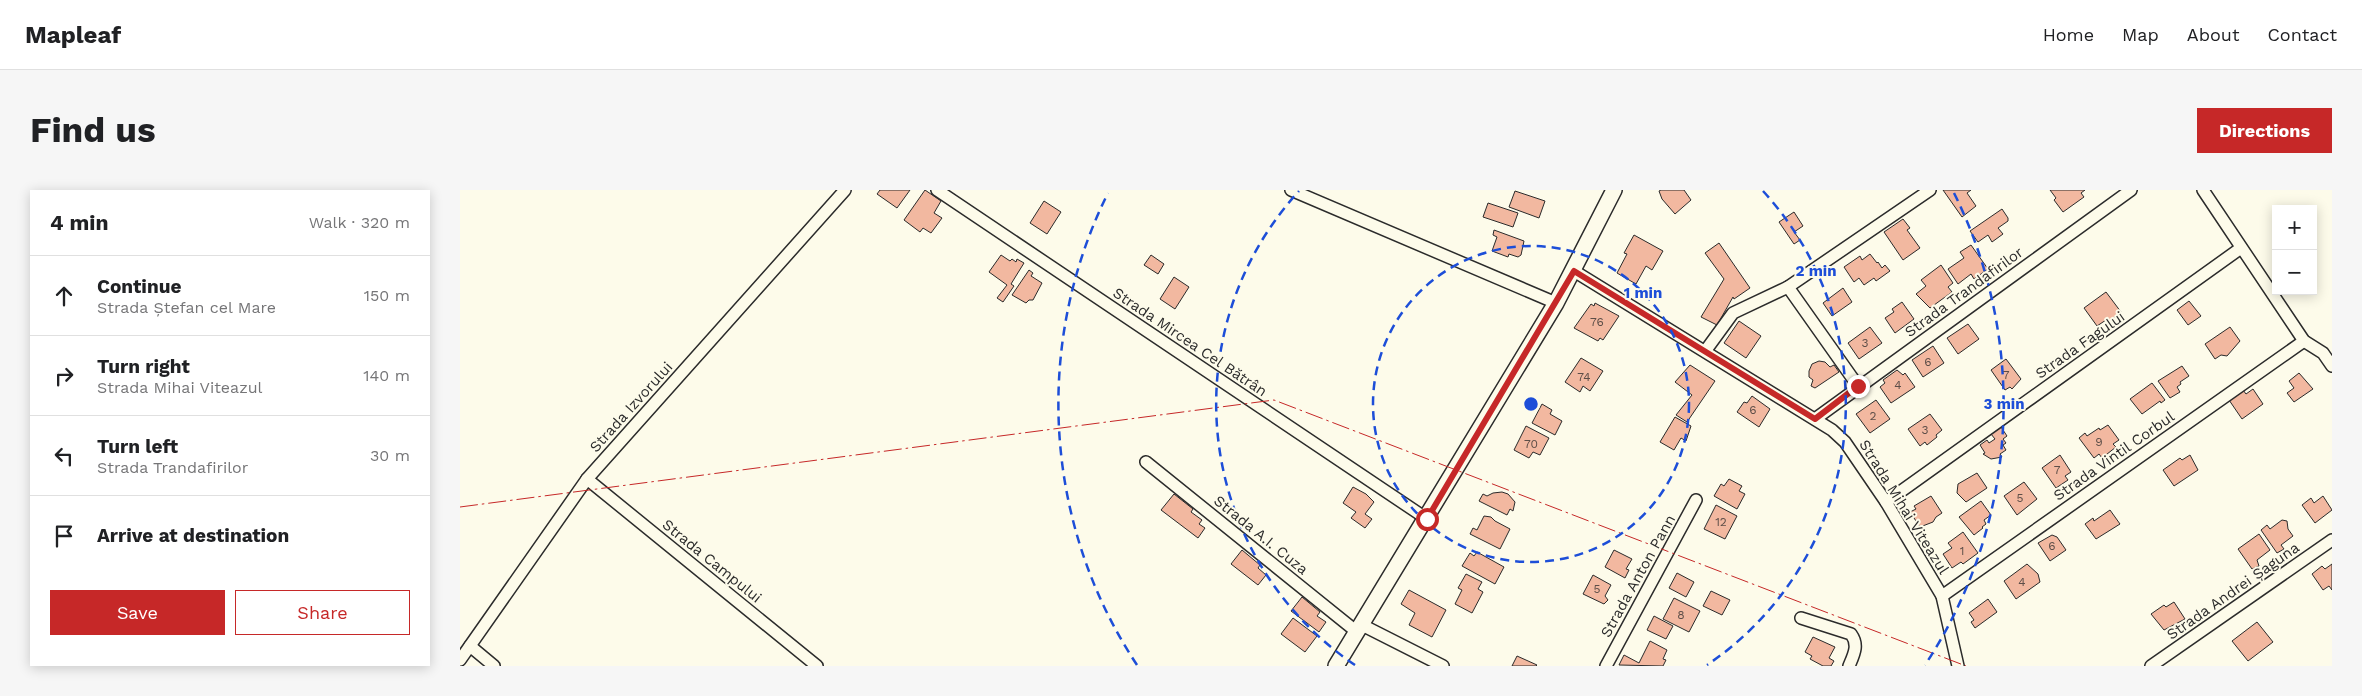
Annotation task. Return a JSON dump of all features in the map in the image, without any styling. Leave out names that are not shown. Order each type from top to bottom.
[{"type":"street","name":"Strada Izvorului","points":[[460,660],[587,479],[846,190]]},
{"type":"street","name":"Strada Mircea Cel Bătrân","points":[[937,190],[1427,519]]},
{"type":"street","points":[[1291,190],[1556,303]]},
{"type":"street","points":[[1336,666],[1427,519],[1556,303],[1614,190]]},
{"type":"street","points":[[1706,350],[1732,313],[1788,287],[1930,190]]},
{"type":"street","name":"Strada Trandafirilor","points":[[1815,419],[2130,190]]},
{"type":"street","points":[[2203,190],[2304,341],[2327,350],[2332,366]]},
{"type":"street","name":"Strada Fagului","points":[[1886,502],[2241,248]]},
{"type":"street","name":"Strada Mihai Viteazul","points":[[1574,271],[1706,350],[1832,430],[1845,442],[1886,502],[1942,596],[1958,666]]},
{"type":"street","points":[[1788,287],[1858,386]]},
{"type":"street","name":"Strada Vintil Corbul","points":[[1942,596],[2304,341]]},
{"type":"street","name":"Strada A.I. Cuza","points":[[1146,462],[1360,628],[1443,666]]},
{"type":"street","name":"Strada Campului","points":[[587,479],[818,666]]},
{"type":"street","name":"Strada Anton Pann","points":[[1606,666],[1696,500]]},
{"type":"street","name":"Strada Andrei Șaguna","points":[[2151,666],[2332,540]]},
{"type":"street","points":[[1801,618],[1851,634],[1855,640],[1856,648],[1849,666]]},
{"type":"street","points":[[470,646],[494,666]]},
{"type":"building","points":[[880,190],[910,190],[897,208],[877,194]]},
{"type":"building","points":[[925,190],[941,201],[934,213],[942,218],[931,233],[923,228],[920,232],[904,220]]},
{"type":"building","points":[[1684,190],[1691,200],[1675,214],[1662,199],[1659,191]]},
{"type":"building","points":[[1943,190],[1971,190],[1967,193],[1976,206],[1962,217]]},
{"type":"building","points":[[2050,190],[2085,190],[2081,193],[2084,197],[2063,212],[2054,200],[2056,198]]},
{"type":"building","points":[[1515,191],[1545,201],[1539,218],[1509,207]]},
{"type":"building","points":[[1044,201],[1061,212],[1047,234],[1030,223]]},
{"type":"building","points":[[1488,203],[1518,213],[1513,227],[1483,217]]},
{"type":"building","points":[[2002,209],[2008,218],[2008,221],[1998,228],[2003,234],[1992,242],[1988,235],[1978,242],[1970,231]]},
{"type":"building","points":[[1794,212],[1803,226],[1794,232],[1800,240],[1794,244],[1779,222]]},
{"type":"building","points":[[1903,219],[1910,228],[1907,230],[1920,248],[1903,260],[1884,232]]},
{"type":"building","points":[[1494,230],[1524,241],[1521,255],[1518,257],[1509,254],[1508,257],[1492,251],[1497,237],[1493,235]]},
{"type":"building","points":[[1634,235],[1663,251],[1652,270],[1646,266],[1636,284],[1617,273],[1627,254],[1624,253]]},
{"type":"building","points":[[1719,243],[1750,288],[1734,299],[1733,297],[1717,325],[1701,317],[1724,279],[1705,253]]},
{"type":"building","points":[[1971,245],[1988,269],[1974,279],[1971,274],[1958,284],[1948,269],[1964,258],[1960,252]]},
{"type":"building","points":[[1870,254],[1882,268],[1885,265],[1890,271],[1876,281],[1874,278],[1864,285],[1859,278],[1854,282],[1844,267],[1860,256],[1862,260]]},
{"type":"building","points":[[1001,255],[1010,261],[1012,259],[1016,262],[1017,259],[1024,263],[1011,284],[1014,286],[1003,302],[997,298],[1007,285],[989,272]]},
{"type":"building","points":[[1151,255],[1164,264],[1158,274],[1144,265]]},
{"type":"building","points":[[1941,265],[1953,283],[1948,287],[1952,292],[1930,308],[1916,294],[1926,286],[1921,280]]},
{"type":"building","points":[[1029,270],[1033,273],[1031,276],[1042,283],[1033,300],[1029,300],[1026,303],[1012,295]]},
{"type":"building","points":[[1174,277],[1189,287],[1175,309],[1160,299]]},
{"type":"building","points":[[1843,288],[1852,302],[1832,316],[1823,303]]},
{"type":"building","points":[[2106,292],[2121,312],[2108,322],[2106,320],[2097,326],[2084,308]]},
{"type":"building","points":[[2189,301],[2201,316],[2188,325],[2177,310]]},
{"type":"building","points":[[1902,302],[1914,319],[1895,333],[1885,318],[1894,312],[1892,309]]},
{"type":"building","points":[[1595,303],[1619,316],[1603,340],[1600,338],[1598,341],[1574,328],[1591,304],[1594,306]]},
{"type":"building","points":[[1739,321],[1761,336],[1746,358],[1724,343]]},
{"type":"building","points":[[1968,324],[1979,339],[1958,354],[1947,338]]},
{"type":"building","points":[[1870,327],[1882,343],[1859,359],[1848,343]]},
{"type":"building","points":[[2230,327],[2240,341],[2227,356],[2221,355],[2215,359],[2205,344]]},
{"type":"building","points":[[1933,346],[1944,363],[1923,377],[1912,360]]},
{"type":"building","points":[[1581,358],[1603,371],[1590,391],[1583,386],[1580,392],[1565,382]]},
{"type":"building","points":[[2006,359],[2021,379],[2012,389],[2010,387],[2005,390],[1991,370]]},
{"type":"building","points":[[1819,361],[1825,362],[1830,367],[1834,365],[1839,372],[1815,388],[1811,386],[1813,380],[1809,377],[1809,371],[1812,364]]},
{"type":"building","points":[[1690,365],[1715,381],[1687,422],[1676,415],[1692,395],[1675,382]]},
{"type":"building","points":[[2182,366],[2189,376],[2180,382],[2181,384],[2177,387],[2180,392],[2170,398],[2158,381]]},
{"type":"building","points":[[1897,370],[1903,375],[1905,373],[1915,387],[1891,403],[1880,387],[1885,383],[1883,380]]},
{"type":"building","points":[[2299,373],[2313,389],[2294,402],[2287,393],[2294,388],[2289,381]]},
{"type":"building","points":[[2152,383],[2165,400],[2161,403],[2160,401],[2142,414],[2130,399]]},
{"type":"building","points":[[2253,389],[2263,404],[2242,419],[2229,400],[2243,390],[2246,394]]},
{"type":"building","points":[[1752,396],[1770,409],[1759,427],[1737,412],[1744,402],[1747,403]]},
{"type":"building","points":[[1876,400],[1890,419],[1870,433],[1856,414]]},
{"type":"building","points":[[1542,404],[1552,410],[1550,414],[1562,421],[1555,435],[1532,423]]},
{"type":"building","points":[[1930,414],[1942,430],[1927,445],[1925,442],[1920,446],[1908,429]]},
{"type":"building","points":[[1675,417],[1691,426],[1686,441],[1681,438],[1674,450],[1660,442]]},
{"type":"building","points":[[2108,425],[2119,440],[2113,444],[2116,447],[2102,458],[2099,454],[2094,458],[2079,438],[2085,433],[2087,436],[2099,428],[2100,430]]},
{"type":"building","points":[[1526,426],[1549,438],[1540,455],[1533,452],[1529,458],[1514,450]]},
{"type":"building","points":[[2001,427],[2007,436],[2003,439],[2006,443],[2003,445],[2006,450],[2000,454],[2002,457],[1991,459],[1983,454],[1985,453],[1980,445],[1987,440],[1989,443],[1995,439],[1991,434]]},
{"type":"building","points":[[2060,455],[2071,472],[2065,476],[2068,480],[2056,488],[2042,468]]},
{"type":"building","points":[[2190,455],[2198,470],[2174,486],[2163,470],[2180,458],[2182,460]]},
{"type":"building","points":[[1977,473],[1987,488],[1966,502],[1957,493],[1958,484]]},
{"type":"building","points":[[1729,479],[1742,486],[1739,491],[1745,494],[1737,509],[1714,496],[1721,484],[1724,486]]},
{"type":"building","points":[[2024,482],[2037,499],[2017,515],[2004,496]]},
{"type":"building","points":[[1353,487],[1366,494],[1374,502],[1365,514],[1372,519],[1365,528],[1351,518],[1356,512],[1343,503]]},
{"type":"building","points":[[1502,492],[1508,494],[1515,502],[1513,511],[1510,509],[1507,515],[1479,501],[1483,494],[1487,496]]},
{"type":"building","points":[[1174,494],[1193,509],[1191,512],[1202,520],[1199,524],[1205,528],[1198,538],[1161,510]]},
{"type":"building","points":[[1931,496],[1942,513],[1933,522],[1920,527],[1910,512],[1916,509],[1914,506]]},
{"type":"building","points":[[2323,496],[2332,510],[2315,523],[2302,505],[2311,498],[2314,503]]},
{"type":"building","points":[[1981,501],[1991,515],[1984,520],[1986,524],[1983,528],[1974,535],[1959,517]]},
{"type":"building","points":[[1716,505],[1737,516],[1725,539],[1704,529]]},
{"type":"building","points":[[2110,510],[2120,524],[2096,539],[2085,524],[2093,518],[2094,521]]},
{"type":"building","points":[[1484,516],[1491,517],[1510,529],[1500,549],[1470,534],[1473,528],[1477,530]]},
{"type":"building","points":[[2282,520],[2287,521],[2288,529],[2293,536],[2281,545],[2284,549],[2277,553],[2261,530],[2267,525],[2270,529]]},
{"type":"building","points":[[1963,532],[1978,553],[1963,564],[1961,562],[1952,568],[1943,554],[1952,548],[1948,543]]},
{"type":"building","points":[[2259,534],[2270,550],[2257,560],[2259,566],[2252,569],[2238,549]]},
{"type":"building","points":[[2052,535],[2057,537],[2066,550],[2050,561],[2038,543]]},
{"type":"building","points":[[1242,550],[1260,565],[1258,568],[1266,575],[1258,585],[1231,564]]},
{"type":"building","points":[[1614,550],[1632,559],[1626,569],[1629,570],[1625,578],[1605,567]]},
{"type":"building","points":[[1477,552],[1504,567],[1495,584],[1462,566],[1470,553],[1474,556]]},
{"type":"building","points":[[2027,564],[2038,574],[2040,582],[2016,599],[2004,581]]},
{"type":"building","points":[[2332,564],[2332,590],[2329,586],[2323,590],[2312,574],[2322,566],[2325,569]]},
{"type":"building","points":[[1677,573],[1694,582],[1686,597],[1669,588]]},
{"type":"building","points":[[1466,574],[1482,582],[1478,589],[1483,592],[1472,613],[1455,604],[1462,590],[1458,588]]},
{"type":"building","points":[[1593,575],[1611,585],[1605,596],[1608,600],[1604,604],[1583,594]]},
{"type":"building","points":[[1409,590],[1446,610],[1432,637],[1409,625],[1415,613],[1401,604]]},
{"type":"building","points":[[1711,591],[1730,600],[1722,615],[1703,606]]},
{"type":"building","points":[[1302,597],[1320,612],[1317,616],[1326,622],[1319,632],[1291,611]]},
{"type":"building","points":[[1674,598],[1700,611],[1689,632],[1663,619]]},
{"type":"building","points":[[1988,599],[1997,612],[1975,628],[1971,622],[1974,620],[1969,613]]},
{"type":"building","points":[[2174,602],[2185,619],[2164,630],[2151,614],[2164,605],[2166,607]]},
{"type":"building","points":[[1654,616],[1673,626],[1666,639],[1647,630]]},
{"type":"building","points":[[1293,618],[1317,636],[1305,652],[1281,634]]},
{"type":"building","points":[[2257,622],[2273,642],[2248,661],[2232,641]]},
{"type":"building","points":[[1813,637],[1835,647],[1829,658],[1834,661],[1831,666],[1823,666],[1810,659],[1812,656],[1805,652]]},
{"type":"building","points":[[1650,641],[1667,650],[1663,659],[1666,660],[1663,666],[1619,665],[1624,655],[1639,663]]},
{"type":"building","points":[[1517,656],[1537,665],[1512,666]]},
{"type":"power","points":[[460,507],[1274,400],[1966,666]]},
{"type":"route","points":[[1427,519],[1574,271],[1706,350],[1815,419],[1858,386]]}]
